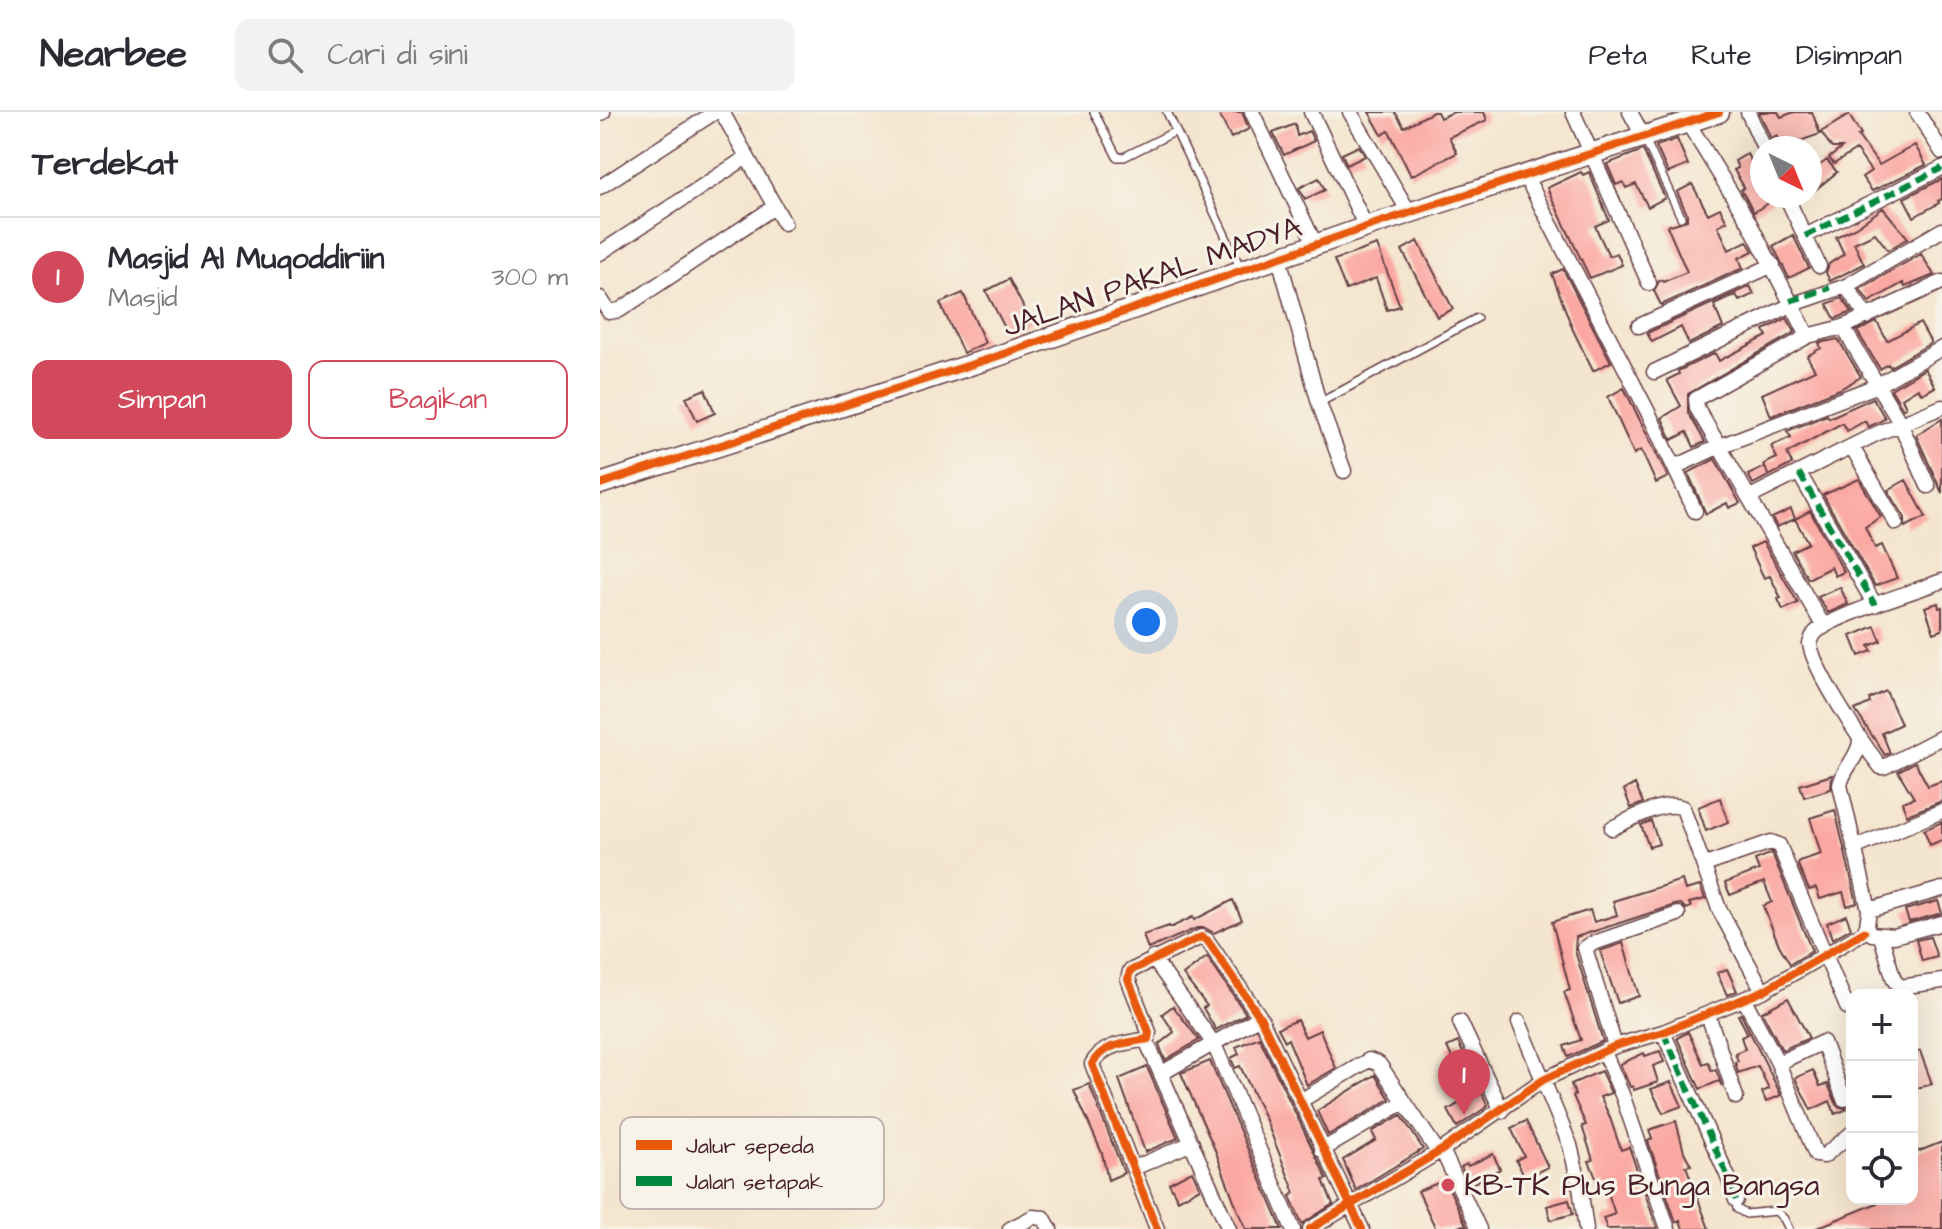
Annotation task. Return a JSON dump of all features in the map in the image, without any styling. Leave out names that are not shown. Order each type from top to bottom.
[{"type":"street","points":[[600,187],[715,112]]},
{"type":"street","points":[[722,112],[784,223]]},
{"type":"street","points":[[1252,112],[1315,244]]},
{"type":"street","points":[[1311,112],[1366,227]]},
{"type":"street","points":[[1350,112],[1409,212]]},
{"type":"street","points":[[1573,112],[1649,283]]},
{"type":"street","points":[[1630,112],[1643,136]]},
{"type":"street","name":"JALAN PAKAL MADYA","points":[[600,484],[995,357],[1409,212],[1719,112]]},
{"type":"street","points":[[1748,112],[1759,136]]},
{"type":"street","points":[[1917,112],[1942,152]]},
{"type":"street","points":[[1688,123],[1773,265],[1808,336]]},
{"type":"street","points":[[600,253],[747,157]]},
{"type":"street","points":[[1805,236],[1942,168]]},
{"type":"street","points":[[1525,175],[1695,511]]},
{"type":"street","points":[[600,298],[609,312],[620,310],[774,207]]},
{"type":"street","points":[[1792,208],[1819,266]]},
{"type":"street","points":[[1654,372],[1791,305],[1846,286],[1942,230]]},
{"type":"street","points":[[1279,258],[1319,403],[1344,471]]},
{"type":"street","points":[[1639,326],[1773,265]]},
{"type":"street","points":[[1824,627],[1697,408],[1696,399],[1808,336],[1843,327],[1942,282]]},
{"type":"street","points":[[1846,286],[1867,317]]},
{"type":"street","points":[[1843,327],[1900,423],[1928,486]]},
{"type":"street","points":[[1675,467],[1720,446],[1876,386],[1942,348]]},
{"type":"street","points":[[1750,497],[1900,423],[1942,407]]},
{"type":"street","points":[[1852,447],[1896,523]]},
{"type":"street","points":[[1799,473],[1875,605]]},
{"type":"street","points":[[1942,581],[1824,627],[1812,638],[1811,650],[1860,740],[1879,765],[1884,767],[1942,737]]},
{"type":"street","points":[[1310,1229],[1440,1151],[1543,1080],[1609,1049],[1663,1032],[1763,991],[1864,932],[1869,910],[1840,785],[1843,773],[1860,748],[1860,740]]},
{"type":"street","points":[[1612,828],[1657,809],[1681,806],[1686,812],[1719,909],[1763,991]]},
{"type":"street","points":[[1854,848],[1942,811]]},
{"type":"street","points":[[1705,865],[1771,842],[1779,845],[1846,1005]]},
{"type":"street","points":[[1869,910],[1942,889]]},
{"type":"street","points":[[1668,1229],[1623,1097],[1585,948],[1678,914]]},
{"type":"street","points":[[1864,932],[1894,936],[1942,923]]},
{"type":"street","points":[[1881,936],[1891,972],[1900,987],[1942,981]]},
{"type":"street","points":[[1229,1229],[1146,1040],[1149,1032],[1127,976],[1130,971],[1153,958],[1198,937],[1204,938],[1260,1017],[1362,1229]]},
{"type":"street","points":[[1153,958],[1214,1044],[1293,1229]]},
{"type":"street","points":[[1744,999],[1778,1063],[1816,1155],[1824,1156],[1846,1138]]},
{"type":"street","points":[[1708,1015],[1736,1097]]},
{"type":"street","points":[[1162,1073],[1260,1017]]},
{"type":"street","points":[[1460,1022],[1502,1111]]},
{"type":"street","points":[[1519,1022],[1570,1145],[1586,1229]]},
{"type":"street","points":[[1663,1032],[1736,1200]]},
{"type":"street","points":[[1146,1040],[1115,1045],[1096,1057],[1092,1064],[1157,1229]]},
{"type":"street","points":[[1778,1063],[1823,1042],[1844,1099]]},
{"type":"street","points":[[1300,1101],[1372,1060],[1379,1064],[1440,1151],[1479,1229]]},
{"type":"street","points":[[1322,1150],[1404,1102]]},
{"type":"street","points":[[1134,1168],[1192,1143]]},
{"type":"street","points":[[1010,1229],[1033,1217],[1044,1218],[1050,1229]]},
{"type":"lane","points":[[1094,112],[1117,157],[1124,157],[1176,131]]},
{"type":"lane","points":[[1167,112],[1242,271]]},
{"type":"lane","points":[[1643,136],[1681,217]]},
{"type":"lane","points":[[1319,403],[1477,318]]},
{"type":"lane","points":[[1736,1200],[1737,1209],[1746,1214],[1776,1211],[1789,1229]]},
{"type":"building","points":[[1218,112],[1242,112],[1249,129],[1231,138]]},
{"type":"building","points":[[1369,112],[1395,112],[1404,127],[1433,112],[1437,112],[1440,118],[1454,112],[1484,112],[1487,120],[1449,137],[1457,153],[1411,176],[1389,131],[1382,135]]},
{"type":"building","points":[[1759,112],[1778,112],[1781,117],[1794,112],[1812,112],[1820,134],[1814,136],[1770,136]]},
{"type":"building","points":[[1849,115],[1861,135],[1858,136],[1879,165],[1915,145],[1926,165],[1872,191],[1862,177],[1871,171],[1856,150],[1834,164],[1829,158],[1842,148],[1832,148],[1821,132]]},
{"type":"building","points":[[1295,124],[1297,136],[1309,131],[1314,141],[1284,155],[1273,133]]},
{"type":"building","points":[[1677,139],[1688,165],[1668,173],[1656,146]]},
{"type":"building","points":[[1359,146],[1365,156],[1347,165],[1342,154]]},
{"type":"building","points":[[1643,150],[1665,198],[1648,207],[1636,184],[1626,188],[1623,182],[1616,185],[1607,164]]},
{"type":"building","points":[[1747,154],[1750,160],[1750,205],[1734,170],[1738,168],[1735,161]]},
{"type":"building","points":[[1827,160],[1837,172],[1822,184],[1822,164]]},
{"type":"building","points":[[1581,172],[1583,175],[1589,172],[1609,220],[1595,226],[1609,256],[1617,253],[1622,265],[1590,278],[1547,188]]},
{"type":"building","points":[[1319,178],[1325,190],[1305,199],[1299,188]]},
{"type":"building","points":[[1942,179],[1942,199],[1914,217],[1904,198]]},
{"type":"building","points":[[1692,184],[1708,214],[1720,208],[1727,221],[1718,226],[1729,250],[1747,241],[1753,251],[1739,258],[1743,268],[1661,305],[1654,291],[1659,281],[1687,272],[1667,226],[1687,220],[1677,192]]},
{"type":"building","points":[[1883,208],[1908,238],[1888,250],[1875,233],[1854,243],[1864,264],[1830,281],[1826,273],[1829,264],[1844,254],[1836,237]]},
{"type":"building","points":[[1793,235],[1809,268],[1789,278],[1773,246]]},
{"type":"building","points":[[1418,241],[1453,309],[1437,317],[1402,250]]},
{"type":"building","points":[[1377,245],[1400,306],[1387,310],[1376,278],[1346,290],[1334,260]]},
{"type":"building","points":[[1921,254],[1934,275],[1905,287],[1903,283],[1869,302],[1860,289]]},
{"type":"building","points":[[1563,269],[1611,362],[1593,371],[1573,330],[1552,274]]},
{"type":"building","points":[[1009,279],[1031,322],[1008,334],[986,291]]},
{"type":"building","points":[[1750,286],[1754,294],[1739,301],[1736,295],[1714,305],[1723,327],[1689,344],[1681,327],[1652,342],[1647,333]]},
{"type":"building","points":[[963,293],[985,343],[963,353],[940,303]]},
{"type":"building","points":[[1842,298],[1852,312],[1835,319],[1827,304]]},
{"type":"building","points":[[1787,318],[1795,332],[1688,394],[1688,412],[1705,442],[1694,447],[1687,432],[1672,440],[1662,418],[1681,406],[1667,380],[1679,374],[1678,371],[1715,353],[1719,361],[1767,336],[1764,330]]},
{"type":"building","points":[[1877,322],[1887,341],[1920,323],[1931,343],[1890,367],[1888,364],[1880,369],[1857,331]]},
{"type":"building","points":[[1838,339],[1861,377],[1840,389],[1771,416],[1762,394],[1815,370],[1807,356],[1821,348],[1819,343]]},
{"type":"building","points":[[1925,369],[1935,387],[1922,394],[1918,388],[1902,398],[1906,407],[1903,409],[1891,389]]},
{"type":"building","points":[[1624,388],[1668,477],[1656,483],[1641,450],[1634,454],[1608,397]]},
{"type":"building","points":[[705,389],[715,413],[697,421],[686,397]]},
{"type":"building","points":[[1873,398],[1885,418],[1881,421],[1868,427],[1865,421],[1847,431],[1842,423],[1787,453],[1792,464],[1753,484],[1748,475],[1765,467],[1768,475],[1764,464],[1777,458],[1771,446],[1791,437],[1787,431],[1827,415],[1829,418]]},
{"type":"building","points":[[1942,419],[1942,493],[1916,435]]},
{"type":"building","points":[[1715,459],[1740,503],[1729,508],[1727,503],[1706,514],[1688,473]]},
{"type":"building","points":[[1859,479],[1881,517],[1865,527],[1875,548],[1882,545],[1897,578],[1875,586],[1823,495]]},
{"type":"building","points":[[1906,480],[1926,517],[1905,527],[1905,518],[1888,490]]},
{"type":"building","points":[[1791,509],[1795,519],[1777,527],[1772,518]]},
{"type":"building","points":[[1810,511],[1844,572],[1835,576],[1831,567],[1808,579],[1792,551],[1808,543],[1795,519]]},
{"type":"building","points":[[1763,542],[1798,603],[1783,610],[1778,599],[1781,598],[1770,576],[1764,578],[1750,548]]},
{"type":"building","points":[[1840,587],[1848,604],[1828,613],[1818,597]]},
{"type":"building","points":[[1938,603],[1939,608],[1942,607],[1942,630],[1934,633],[1925,607]]},
{"type":"building","points":[[1875,626],[1881,641],[1869,646],[1872,651],[1859,656],[1851,636]]},
{"type":"building","points":[[1886,691],[1901,724],[1882,733],[1890,753],[1885,755],[1855,710]]},
{"type":"building","points":[[1915,762],[1928,786],[1942,781],[1942,801],[1907,815],[1902,802],[1914,798],[1898,771]]},
{"type":"building","points":[[1832,775],[1831,789],[1804,797],[1800,785]]},
{"type":"building","points":[[1635,784],[1643,803],[1631,808],[1624,790]]},
{"type":"building","points":[[1720,798],[1728,822],[1706,831],[1698,807]]},
{"type":"building","points":[[1835,810],[1857,903],[1847,906],[1843,892],[1820,899],[1816,888],[1809,890],[1798,865],[1799,861],[1821,854],[1810,818]]},
{"type":"building","points":[[1651,821],[1659,844],[1649,847],[1641,825]]},
{"type":"building","points":[[1942,822],[1942,840],[1930,845],[1924,830]]},
{"type":"building","points":[[1772,853],[1812,951],[1790,964],[1763,906],[1772,902],[1764,882],[1730,895],[1725,883],[1759,870],[1755,860]]},
{"type":"building","points":[[1682,880],[1685,890],[1700,886],[1705,899],[1689,903],[1691,907],[1686,909],[1681,904],[1675,905],[1576,937],[1575,951],[1603,1041],[1568,1057],[1564,1046],[1581,1040],[1564,992],[1570,990],[1552,922],[1590,910],[1594,922],[1617,915],[1613,901]]},
{"type":"building","points":[[1233,900],[1242,920],[1214,933],[1197,928],[1148,949],[1143,935],[1170,928],[1193,917],[1194,920]]},
{"type":"building","points":[[1938,901],[1942,913],[1909,922],[1905,910]]},
{"type":"building","points":[[1846,915],[1851,928],[1832,939],[1827,923]]},
{"type":"building","points":[[1930,937],[1937,957],[1922,961],[1916,940]]},
{"type":"building","points":[[1623,943],[1639,996],[1618,1003],[1600,951]]},
{"type":"building","points":[[1207,957],[1246,1014],[1216,1030],[1203,1008],[1207,1006],[1183,975]]},
{"type":"building","points":[[1727,969],[1737,991],[1727,995],[1717,973]]},
{"type":"building","points":[[1788,998],[1809,1038],[1782,1050],[1762,1012]]},
{"type":"building","points":[[1173,1006],[1199,1040],[1165,1060],[1159,1044],[1174,1032],[1162,1014]]},
{"type":"building","points":[[1741,1014],[1781,1095],[1766,1102],[1762,1092],[1769,1089],[1758,1066],[1738,1073],[1735,1053],[1745,1049],[1741,1037],[1748,1034],[1738,1015]]},
{"type":"building","points":[[1297,1020],[1305,1037],[1320,1030],[1336,1068],[1307,1085],[1288,1039],[1285,1041],[1278,1028]]},
{"type":"building","points":[[1688,1032],[1703,1064],[1708,1062],[1712,1071],[1716,1070],[1722,1086],[1719,1081],[1700,1089],[1677,1038]]},
{"type":"building","points":[[1259,1037],[1327,1179],[1323,1180],[1333,1204],[1302,1224],[1290,1196],[1295,1193],[1265,1118],[1240,1066],[1235,1068],[1231,1058],[1239,1054],[1236,1047]]},
{"type":"building","points":[[1458,1042],[1488,1106],[1457,1127],[1448,1110],[1465,1100],[1453,1076],[1459,1073],[1447,1047]]},
{"type":"building","points":[[1660,1051],[1664,1062],[1653,1066],[1658,1082],[1634,1090],[1620,1064],[1644,1053],[1645,1056]]},
{"type":"building","points":[[1918,1052],[1932,1084],[1918,1088],[1918,1061]]},
{"type":"building","points":[[1210,1061],[1282,1229],[1246,1229],[1238,1211],[1181,1073]]},
{"type":"building","points":[[1147,1067],[1178,1138],[1145,1152],[1119,1079]]},
{"type":"building","points":[[1813,1070],[1820,1086],[1828,1084],[1837,1106],[1846,1110],[1835,1114],[1830,1101],[1811,1110],[1795,1078]]},
{"type":"building","points":[[1601,1071],[1611,1093],[1600,1097],[1621,1150],[1629,1147],[1657,1228],[1607,1229],[1603,1218],[1615,1214],[1605,1184],[1599,1186],[1589,1161],[1593,1160],[1582,1126],[1586,1125],[1571,1084]]},
{"type":"building","points":[[1375,1075],[1390,1099],[1328,1135],[1317,1111]]},
{"type":"building","points":[[1671,1082],[1682,1106],[1663,1113],[1651,1089]]},
{"type":"building","points":[[1089,1084],[1124,1173],[1108,1180],[1102,1153],[1074,1090]]},
{"type":"building","points":[[1401,1115],[1423,1149],[1356,1190],[1343,1160],[1376,1140],[1372,1132]]},
{"type":"building","points":[[1526,1121],[1548,1167],[1525,1178],[1516,1160],[1524,1156],[1511,1128]]},
{"type":"building","points":[[1676,1121],[1684,1152],[1691,1165],[1686,1166],[1709,1229],[1683,1229],[1680,1220],[1676,1222],[1648,1141],[1652,1139],[1649,1130]]},
{"type":"building","points":[[1942,1142],[1942,1229],[1814,1229],[1872,1205],[1918,1205],[1918,1152]]},
{"type":"building","points":[[1493,1154],[1500,1169],[1470,1185],[1461,1167]]},
{"type":"building","points":[[1192,1171],[1200,1188],[1178,1200],[1169,1183]]},
{"type":"building","points":[[1445,1180],[1468,1229],[1463,1225],[1454,1229],[1436,1229],[1418,1191]]},
{"type":"building","points":[[1569,1200],[1573,1214],[1551,1220],[1547,1206]]},
{"type":"marked path","points":[[1805,236],[1942,168]]},
{"type":"marked path","points":[[1790,301],[1830,288]]},
{"type":"marked path","points":[[1799,473],[1875,605]]},
{"type":"marked path","points":[[1663,1032],[1736,1200]]},
{"type":"cycle path","points":[[600,484],[995,357],[1372,225],[1719,112]]},
{"type":"cycle path","points":[[1310,1229],[1442,1150],[1543,1080],[1615,1046],[1663,1032],[1763,991],[1864,932]]},
{"type":"cycle path","points":[[1157,1229],[1092,1064],[1110,1048],[1148,1039],[1149,1032],[1128,979],[1130,971],[1201,937],[1207,940],[1260,1017],[1362,1229]]},
{"type":"place","name":"Masjid Al Muqoddiriin","points":[[1464,1115]]},
{"type":"place","name":"KB-TK Plus Bunga Bangsa","points":[[1448,1185]]}]
